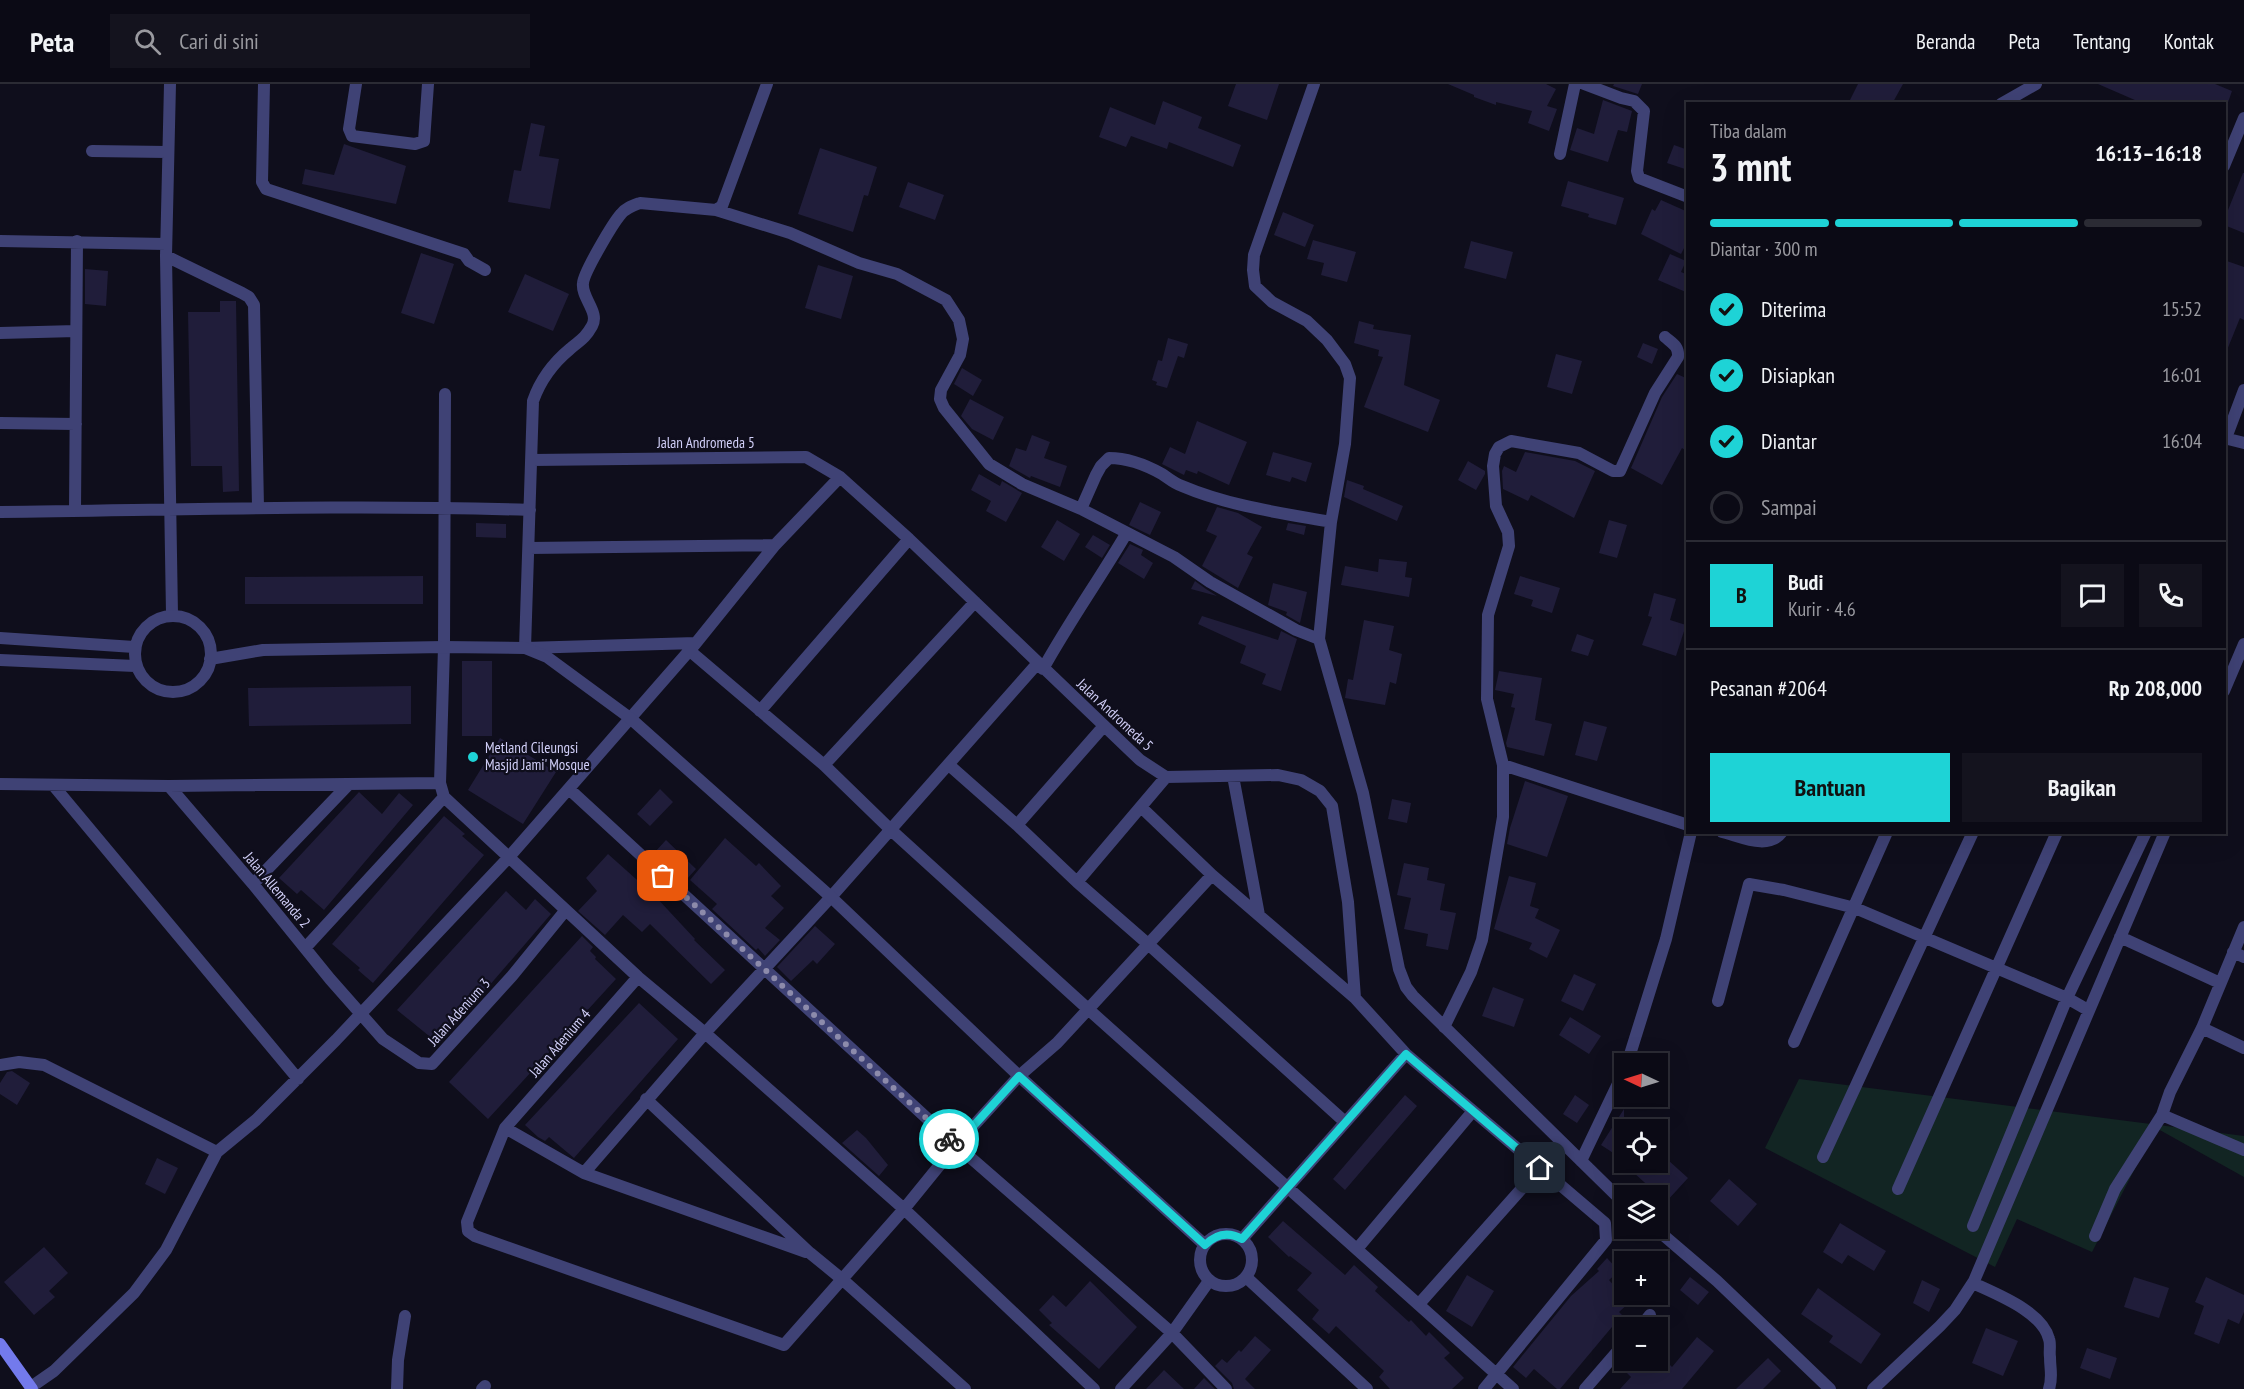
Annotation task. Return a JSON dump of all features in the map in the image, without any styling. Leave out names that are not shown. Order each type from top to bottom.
[{"type":"main road","points":[[0,1344],[31,1388]]},
{"type":"street","points":[[170,84],[166,250],[172,614]]},
{"type":"street","points":[[264,84],[262,182],[266,189],[464,254],[469,261],[485,270]]},
{"type":"street","points":[[356,84],[349,129],[352,136],[415,144],[424,141],[428,84]]},
{"type":"street","points":[[716,210],[726,200],[767,84]]},
{"type":"street","points":[[1314,84],[1254,255],[1252,270],[1255,286],[1272,302],[1306,321],[1327,340],[1345,364],[1350,378],[1345,444],[1330,522],[1319,639],[1363,793],[1401,977],[1413,996],[1614,1193]]},
{"type":"street","points":[[1560,154],[1575,84]]},
{"type":"street","points":[[1584,84],[1621,98],[1634,100],[1644,111],[1637,171],[1639,178],[1686,196]]},
{"type":"street","points":[[2004,102],[2036,84]]},
{"type":"street","points":[[2226,159],[2244,118]]},
{"type":"street","points":[[92,151],[167,152]]},
{"type":"street","points":[[525,648],[533,401],[538,385],[571,348],[581,342],[594,323],[593,313],[584,294],[584,276],[620,215],[629,207],[640,203],[716,210],[790,233],[859,263],[897,274],[946,300],[959,320],[963,339],[960,355],[940,390],[940,399],[944,408],[989,464],[1022,484],[1081,509],[1174,557],[1210,582],[1296,630],[1319,639]]},
{"type":"street","points":[[0,241],[77,241],[166,250],[249,297],[254,305],[258,507]]},
{"type":"street","points":[[75,511],[77,241]]},
{"type":"street","points":[[0,333],[76,331]]},
{"type":"street","points":[[1444,1027],[1471,972],[1482,940],[1503,818],[1503,765],[1487,699],[1488,615],[1509,546],[1508,532],[1496,506],[1493,466],[1495,454],[1504,443],[1521,442],[1578,453],[1613,471],[1620,471],[1655,393],[1678,357],[1679,351],[1676,345],[1665,337]]},
{"type":"street","points":[[2226,435],[2244,390]]},
{"type":"street","points":[[445,394],[444,647],[440,783],[444,797],[638,977],[705,1033],[904,1209],[1094,1389]]},
{"type":"street","points":[[0,423],[76,424]]},
{"type":"street","points":[[2226,438],[2244,443]]},
{"type":"street","name":"Jalan Andromeda 5","points":[[532,460],[806,457],[840,477],[909,539],[1103,727],[1140,760],[1166,777]]},
{"type":"street","points":[[1081,509],[1101,466],[1109,458],[1120,458],[1159,473],[1180,486],[1262,510],[1330,522]]},
{"type":"street","points":[[31,1388],[54,1371],[134,1293],[166,1250],[217,1152],[256,1120],[269,1104],[293,1083],[509,857],[693,647],[776,545],[840,477]]},
{"type":"street","points":[[0,512],[258,507],[444,507],[530,510]]},
{"type":"street","points":[[584,1173],[705,1033],[1040,666],[1099,580],[1126,534]]},
{"type":"street","points":[[760,711],[909,539]]},
{"type":"street","points":[[529,548],[776,545]]},
{"type":"street","points":[[824,765],[975,602]]},
{"type":"street","points":[[172,614],[192,619],[206,634],[212,654],[206,675],[189,689],[168,693],[148,684],[135,666],[134,647],[147,624],[172,614]]},
{"type":"street","points":[[0,638],[134,647]]},
{"type":"street","points":[[2226,686],[2244,644]]},
{"type":"street","points":[[210,659],[263,650],[693,647],[760,711],[824,765],[891,830],[1088,1009],[1513,1389]]},
{"type":"street","points":[[525,648],[548,657],[630,718],[831,897],[1019,1076],[1205,1245]]},
{"type":"street","points":[[0,660],[135,666]]},
{"type":"street","points":[[1017,825],[1103,727]]},
{"type":"street","points":[[949,765],[1345,1122]]},
{"type":"street","points":[[1503,765],[1686,824]]},
{"type":"street","points":[[1077,882],[1166,777],[1278,775],[1301,780],[1320,791],[1332,806],[1348,902],[1355,998]]},
{"type":"street","points":[[1233,776],[1258,915]]},
{"type":"street","points":[[0,784],[169,786],[440,783]]},
{"type":"street","points":[[253,884],[348,784]]},
{"type":"street","points":[[53,785],[293,1083]]},
{"type":"street","name":"Jalan Allemanda 2","points":[[169,786],[361,1014]]},
{"type":"street","points":[[569,789],[956,1145],[1172,1333],[1226,1389]]},
{"type":"street","points":[[306,948],[444,797]]},
{"type":"street","points":[[1142,808],[1212,875],[1355,998],[1406,1054],[1605,1223],[1606,1240],[1484,1389]]},
{"type":"street","points":[[1630,1053],[1666,939],[1691,834]]},
{"type":"street","points":[[1731,834],[1766,842],[1776,840],[1780,834]]},
{"type":"street","points":[[1794,1042],[1856,908],[1886,834]]},
{"type":"street","points":[[1823,1157],[1972,834]]},
{"type":"street","points":[[1898,1189],[2056,834]]},
{"type":"street","points":[[1973,1226],[2067,998],[2145,834]]},
{"type":"street","points":[[1873,1389],[1940,1326],[1955,1310],[1973,1283],[2164,834]]},
{"type":"street","points":[[843,1280],[956,1145],[1019,1076],[1057,1043],[1212,875]]},
{"type":"street","points":[[1718,1001],[1749,884],[1784,890],[1856,908],[2067,998],[2088,1010]]},
{"type":"street","name":"Jalan Adenium 3","points":[[361,1014],[383,1039],[419,1063],[432,1064],[512,976],[565,911]]},
{"type":"street","points":[[2095,1236],[2115,1189],[2162,1115],[2170,1092],[2202,1028],[2220,982],[2238,954],[2244,927]]},
{"type":"street","points":[[2120,937],[2220,982]]},
{"type":"street","name":"Jalan Adenium 4","points":[[638,977],[505,1128],[467,1222],[468,1231],[475,1236],[780,1345],[787,1343],[843,1280]]},
{"type":"street","points":[[2202,1028],[2244,1048]]},
{"type":"street","points":[[1242,1239],[1406,1054]]},
{"type":"street","points":[[0,1065],[19,1062],[44,1065],[217,1152]]},
{"type":"street","points":[[1581,1161],[1614,1092]]},
{"type":"street","points":[[646,1099],[810,1253],[965,1389]]},
{"type":"street","points":[[1357,1249],[1473,1111]]},
{"type":"street","points":[[2162,1115],[2244,1150]]},
{"type":"street","points":[[505,1128],[584,1173],[810,1253]]},
{"type":"street","points":[[1419,1304],[1540,1168]]},
{"type":"street","points":[[1222,1234],[1242,1239],[1247,1244],[1252,1257],[1250,1271],[1246,1277],[1228,1287],[1209,1281],[1200,1263],[1205,1245],[1222,1234]]},
{"type":"street","points":[[1668,1239],[1717,1281],[1830,1389]]},
{"type":"street","points":[[1246,1277],[1367,1389]]},
{"type":"street","points":[[1121,1389],[1172,1333],[1209,1281]]},
{"type":"street","points":[[1973,1283],[2010,1301],[2040,1321],[2049,1339],[2053,1377],[2049,1389]]},
{"type":"street","points":[[397,1389],[398,1360],[405,1316]]},
{"type":"street","points":[[1585,1389],[1614,1356]]},
{"type":"green space","points":[[1799,1079],[2244,1136],[2244,1177],[2158,1129],[2144,1151],[2092,1252],[2017,1219],[1995,1267],[1765,1148]]},
{"type":"building","points":[[1236,84],[1279,84],[1267,120],[1228,106]]},
{"type":"building","points":[[1448,84],[1546,84],[1556,89],[1547,106],[1557,109],[1549,131],[1528,123],[1532,111],[1496,102],[1496,105]]},
{"type":"building","points":[[1614,84],[1642,84],[1638,94],[1613,86]]},
{"type":"building","points":[[1858,84],[1903,84],[1893,102],[1849,102]]},
{"type":"building","points":[[2098,84],[2215,84],[2232,91],[2226,108],[2226,102],[2139,102]]},
{"type":"building","points":[[1603,100],[1632,111],[1627,132],[1618,130],[1608,162],[1570,150],[1577,128],[1594,134]]},
{"type":"building","points":[[1163,101],[1202,117],[1198,128],[1241,145],[1233,167],[1169,142],[1167,149],[1131,136],[1126,147],[1099,137],[1110,107],[1155,125]]},
{"type":"building","points":[[531,123],[545,126],[539,156],[559,159],[550,209],[508,202],[514,170],[521,171]]},
{"type":"building","points":[[344,144],[406,166],[396,204],[302,184],[305,169],[334,175]]},
{"type":"building","points":[[1674,145],[1686,149],[1686,169],[1667,163]]},
{"type":"building","points":[[820,148],[877,167],[868,196],[864,195],[853,232],[798,214]]},
{"type":"building","points":[[2244,173],[2244,233],[2226,226],[2226,215]]},
{"type":"building","points":[[1568,181],[1624,198],[1616,225],[1561,206]]},
{"type":"building","points":[[908,182],[944,195],[935,220],[899,207]]},
{"type":"building","points":[[1661,200],[1686,211],[1686,244],[1681,254],[1641,234],[1652,209],[1655,211]]},
{"type":"building","points":[[1283,212],[1314,225],[1305,247],[1274,235]]},
{"type":"building","points":[[1313,240],[1356,252],[1347,282],[1321,275],[1324,263],[1307,259]]},
{"type":"building","points":[[1471,241],[1513,252],[1506,279],[1464,268]]},
{"type":"building","points":[[421,253],[454,264],[434,324],[401,313]]},
{"type":"building","points":[[1670,254],[1686,261],[1681,272],[1686,274],[1686,292],[1658,280]]},
{"type":"building","points":[[2226,261],[2244,267],[2244,320],[2240,318],[2226,353]]},
{"type":"building","points":[[818,265],[853,276],[841,319],[805,308]]},
{"type":"building","points":[[85,269],[108,271],[106,306],[85,304]]},
{"type":"building","points":[[525,274],[569,294],[553,331],[508,312]]},
{"type":"building","points":[[220,301],[236,301],[239,491],[223,492],[222,466],[191,466],[188,312],[220,312]]},
{"type":"building","points":[[1359,321],[1374,325],[1373,329],[1411,335],[1404,385],[1440,400],[1428,432],[1364,407],[1383,357],[1378,356],[1379,350],[1354,343]]},
{"type":"building","points":[[1168,338],[1188,344],[1184,358],[1178,356],[1167,388],[1156,385],[1157,382],[1152,380],[1158,360],[1162,361]]},
{"type":"building","points":[[1643,343],[1658,349],[1652,364],[1637,357]]},
{"type":"building","points":[[1556,354],[1582,361],[1572,394],[1547,387]]},
{"type":"building","points":[[962,368],[982,380],[973,396],[954,384]]},
{"type":"building","points":[[1677,374],[1686,378],[1686,451],[1682,448],[1662,485],[1631,468],[1662,397]]},
{"type":"building","points":[[970,399],[1004,417],[993,440],[972,429],[961,416]]},
{"type":"building","points":[[1197,421],[1247,442],[1229,485],[1198,471],[1197,474],[1186,470],[1184,475],[1162,464],[1170,447],[1185,454]]},
{"type":"building","points":[[1032,435],[1050,442],[1044,458],[1067,466],[1060,487],[1031,476],[1030,478],[1009,466],[1016,448],[1026,451]]},
{"type":"building","points":[[1273,452],[1312,463],[1306,482],[1292,477],[1290,482],[1266,475]]},
{"type":"building","points":[[1525,452],[1575,461],[1595,471],[1574,518],[1531,495],[1528,501],[1503,489],[1504,466],[1516,472]]},
{"type":"building","points":[[1468,461],[1485,471],[1476,490],[1458,480]]},
{"type":"building","points":[[979,474],[1000,486],[1002,481],[1022,493],[1006,522],[986,511],[991,501],[971,490]]},
{"type":"building","points":[[1347,480],[1403,506],[1397,521],[1344,497]]},
{"type":"building","points":[[1140,502],[1161,512],[1150,535],[1129,525]]},
{"type":"building","points":[[1217,507],[1238,513],[1262,527],[1247,554],[1253,557],[1238,588],[1202,566],[1217,536],[1206,531]]},
{"type":"building","points":[[1057,520],[1080,534],[1064,561],[1041,547]]},
{"type":"building","points":[[1609,520],[1627,525],[1617,558],[1599,553]]},
{"type":"building","points":[[476,523],[506,524],[506,538],[476,537]]},
{"type":"building","points":[[1288,523],[1306,526],[1304,535],[1286,530]]},
{"type":"building","points":[[1093,535],[1110,545],[1102,558],[1085,547]]},
{"type":"building","points":[[1130,544],[1143,550],[1141,555],[1153,563],[1144,579],[1118,563]]},
{"type":"building","points":[[1379,559],[1407,562],[1405,577],[1412,578],[1409,597],[1341,585],[1345,566],[1378,572]]},
{"type":"building","points":[[423,576],[423,604],[245,604],[245,577]]},
{"type":"building","points":[[1520,576],[1560,588],[1552,613],[1531,606],[1533,600],[1514,594]]},
{"type":"building","points":[[1195,581],[1206,589],[1217,596],[1191,589]]},
{"type":"building","points":[[1273,583],[1307,592],[1300,623],[1286,615],[1287,612],[1268,605]]},
{"type":"building","points":[[1654,593],[1676,599],[1670,620],[1686,625],[1676,656],[1642,645],[1652,617],[1648,616]]},
{"type":"building","points":[[1202,616],[1278,640],[1281,631],[1297,639],[1281,691],[1262,684],[1266,674],[1240,663],[1246,646],[1198,624]]},
{"type":"building","points":[[1364,620],[1394,626],[1389,650],[1402,654],[1396,684],[1390,682],[1385,705],[1345,698],[1348,679],[1353,680]]},
{"type":"building","points":[[1577,634],[1594,640],[1588,656],[1571,651]]},
{"type":"building","points":[[462,661],[492,661],[492,736],[462,736]]},
{"type":"building","points":[[1499,671],[1542,678],[1535,720],[1552,724],[1544,756],[1507,747],[1515,708],[1511,707],[1514,694],[1495,690]]},
{"type":"building","points":[[411,686],[411,724],[249,726],[248,688]]},
{"type":"building","points":[[1584,721],[1607,727],[1597,761],[1575,755]]},
{"type":"building","points":[[500,738],[556,772],[523,824],[468,790]]},
{"type":"building","points":[[1525,781],[1568,796],[1547,857],[1507,844]]},
{"type":"building","points":[[660,789],[673,802],[650,826],[637,814]]},
{"type":"building","points":[[359,792],[382,814],[399,793],[413,805],[324,910],[301,890],[297,894],[279,878]]},
{"type":"building","points":[[1392,799],[1411,803],[1407,823],[1388,819]]},
{"type":"building","points":[[444,816],[484,855],[373,983],[358,970],[360,968],[332,944]]},
{"type":"building","points":[[725,838],[756,866],[759,863],[781,886],[771,896],[784,908],[765,928],[780,940],[765,956],[712,909],[717,904],[690,880]]},
{"type":"building","points":[[666,840],[696,869],[686,880],[655,852]]},
{"type":"building","points":[[608,854],[655,896],[694,940],[725,970],[711,984],[650,924],[642,932],[623,915],[605,935],[578,911],[597,891],[586,878]]},
{"type":"building","points":[[1404,863],[1429,868],[1427,880],[1445,884],[1440,910],[1456,913],[1448,950],[1426,946],[1428,934],[1404,929],[1411,898],[1397,895]]},
{"type":"building","points":[[1509,876],[1536,883],[1530,906],[1539,909],[1535,918],[1560,930],[1547,958],[1529,949],[1532,943],[1494,929]]},
{"type":"building","points":[[506,891],[526,910],[535,899],[551,914],[439,1044],[397,1010]]},
{"type":"building","points":[[815,926],[835,944],[817,964],[813,960],[791,981],[777,967]]},
{"type":"building","points":[[582,936],[593,947],[590,951],[596,957],[595,959],[616,979],[488,1119],[449,1082]]},
{"type":"building","points":[[1574,974],[1596,984],[1583,1011],[1561,1001]]},
{"type":"building","points":[[1493,987],[1524,999],[1514,1027],[1482,1016]]},
{"type":"building","points":[[639,1003],[678,1039],[574,1158],[549,1137],[545,1141],[525,1125]]},
{"type":"building","points":[[1570,1017],[1601,1036],[1589,1054],[1559,1035]]},
{"type":"building","points":[[12,1071],[30,1083],[17,1105],[0,1094],[0,1083],[7,1072]]},
{"type":"building","points":[[1405,1095],[1417,1106],[1345,1190],[1333,1179]]},
{"type":"building","points":[[1575,1095],[1589,1105],[1577,1123],[1563,1114]]},
{"type":"building","points":[[1624,1109],[1624,1119],[1618,1119]]},
{"type":"building","points":[[1614,1125],[1614,1153],[1601,1145]]},
{"type":"building","points":[[857,1130],[888,1165],[879,1176],[842,1143]]},
{"type":"building","points":[[157,1158],[178,1168],[165,1194],[145,1184]]},
{"type":"building","points":[[1668,1160],[1688,1178],[1668,1200],[1668,1185],[1647,1185],[1634,1173],[1668,1173]]},
{"type":"building","points":[[1729,1179],[1757,1204],[1738,1226],[1710,1201]]},
{"type":"building","points":[[1283,1221],[1345,1275],[1354,1265],[1378,1287],[1375,1291],[1409,1322],[1411,1320],[1426,1336],[1429,1332],[1450,1353],[1444,1358],[1464,1378],[1452,1389],[1390,1389],[1379,1377],[1384,1371],[1336,1326],[1329,1334],[1312,1319],[1319,1310],[1297,1290],[1312,1273],[1289,1257],[1268,1237]]},
{"type":"building","points":[[1840,1223],[1886,1251],[1874,1271],[1848,1255],[1842,1264],[1823,1252]]},
{"type":"building","points":[[44,1247],[68,1273],[49,1291],[55,1297],[34,1315],[4,1282]]},
{"type":"building","points":[[1607,1258],[1614,1266],[1614,1276],[1609,1280],[1614,1286],[1614,1305],[1627,1305],[1619,1312],[1622,1315],[1614,1317],[1614,1325],[1560,1389],[1557,1389],[1534,1369],[1526,1378],[1513,1367],[1571,1296],[1599,1271],[1597,1269]]},
{"type":"building","points":[[1467,1275],[1494,1291],[1472,1327],[1446,1311]]},
{"type":"building","points":[[1690,1277],[1709,1292],[1698,1305],[1680,1290]]},
{"type":"building","points":[[2134,1277],[2169,1288],[2159,1318],[2124,1307]]},
{"type":"building","points":[[2206,1277],[2244,1295],[2244,1312],[2239,1324],[2228,1319],[2219,1344],[2194,1334],[2204,1306],[2195,1302]]},
{"type":"building","points":[[1922,1280],[1940,1289],[1929,1312],[1913,1303]]},
{"type":"building","points":[[1090,1281],[1137,1327],[1099,1369],[1049,1325],[1052,1323],[1039,1310],[1053,1295],[1066,1307]]},
{"type":"building","points":[[1818,1288],[1881,1334],[1861,1364],[1829,1342],[1833,1336],[1801,1314]]},
{"type":"building","points":[[1986,1328],[2018,1341],[2003,1376],[1972,1363]]},
{"type":"building","points":[[1255,1336],[1271,1350],[1245,1379],[1255,1389],[1234,1389],[1232,1383],[1215,1366],[1222,1359],[1227,1363]]},
{"type":"building","points":[[1697,1337],[1714,1351],[1682,1389],[1620,1389],[1631,1377],[1627,1371],[1668,1371],[1668,1363],[1672,1367]]},
{"type":"building","points":[[2087,1348],[2117,1358],[2110,1379],[2080,1368]]},
{"type":"building","points":[[1768,1358],[1781,1371],[1763,1389],[1736,1389]]},
{"type":"building","points":[[1164,1370],[1184,1389],[1146,1389]]},
{"type":"building","points":[[1204,1378],[1215,1389],[1194,1389]]},
{"type":"way so far","points":[[663,876],[949,1139]]},
{"type":"place","name":"Metland Cileungsi Masjid Jami' Mosque","points":[[473,757]]},
{"type":"route","points":[[949,1139],[956,1145],[1019,1076],[1205,1245],[1222,1234],[1242,1239],[1406,1054],[1540,1168]]}]
